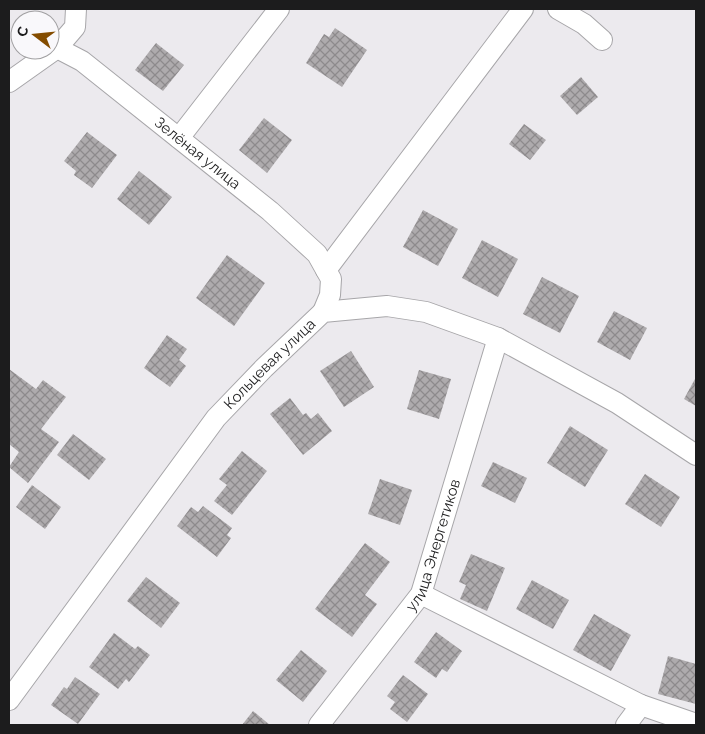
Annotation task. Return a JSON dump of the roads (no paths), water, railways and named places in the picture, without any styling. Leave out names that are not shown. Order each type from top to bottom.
[{"type":"street","points":[[60,44],[75,27],[76,9]]},
{"type":"street","points":[[179,138],[280,9]]},
{"type":"street","points":[[323,312],[330,295],[331,279],[326,270],[523,9]]},
{"type":"street","points":[[558,9],[584,24],[602,40]]},
{"type":"street","name":"Зелёная улица","points":[[60,50],[82,61],[270,211],[317,254],[326,270]]},
{"type":"street","points":[[9,82],[40,60]]},
{"type":"street","name":"Кольцевая улица","points":[[9,700],[216,418],[264,368],[323,312],[387,306],[416,311],[498,338],[617,403],[696,455]]},
{"type":"street","name":"улица Энергетиков","points":[[319,725],[421,594],[498,338]]},
{"type":"street","points":[[421,594],[641,706],[696,724]]},
{"type":"street","points":[[626,725],[641,706]]}]
